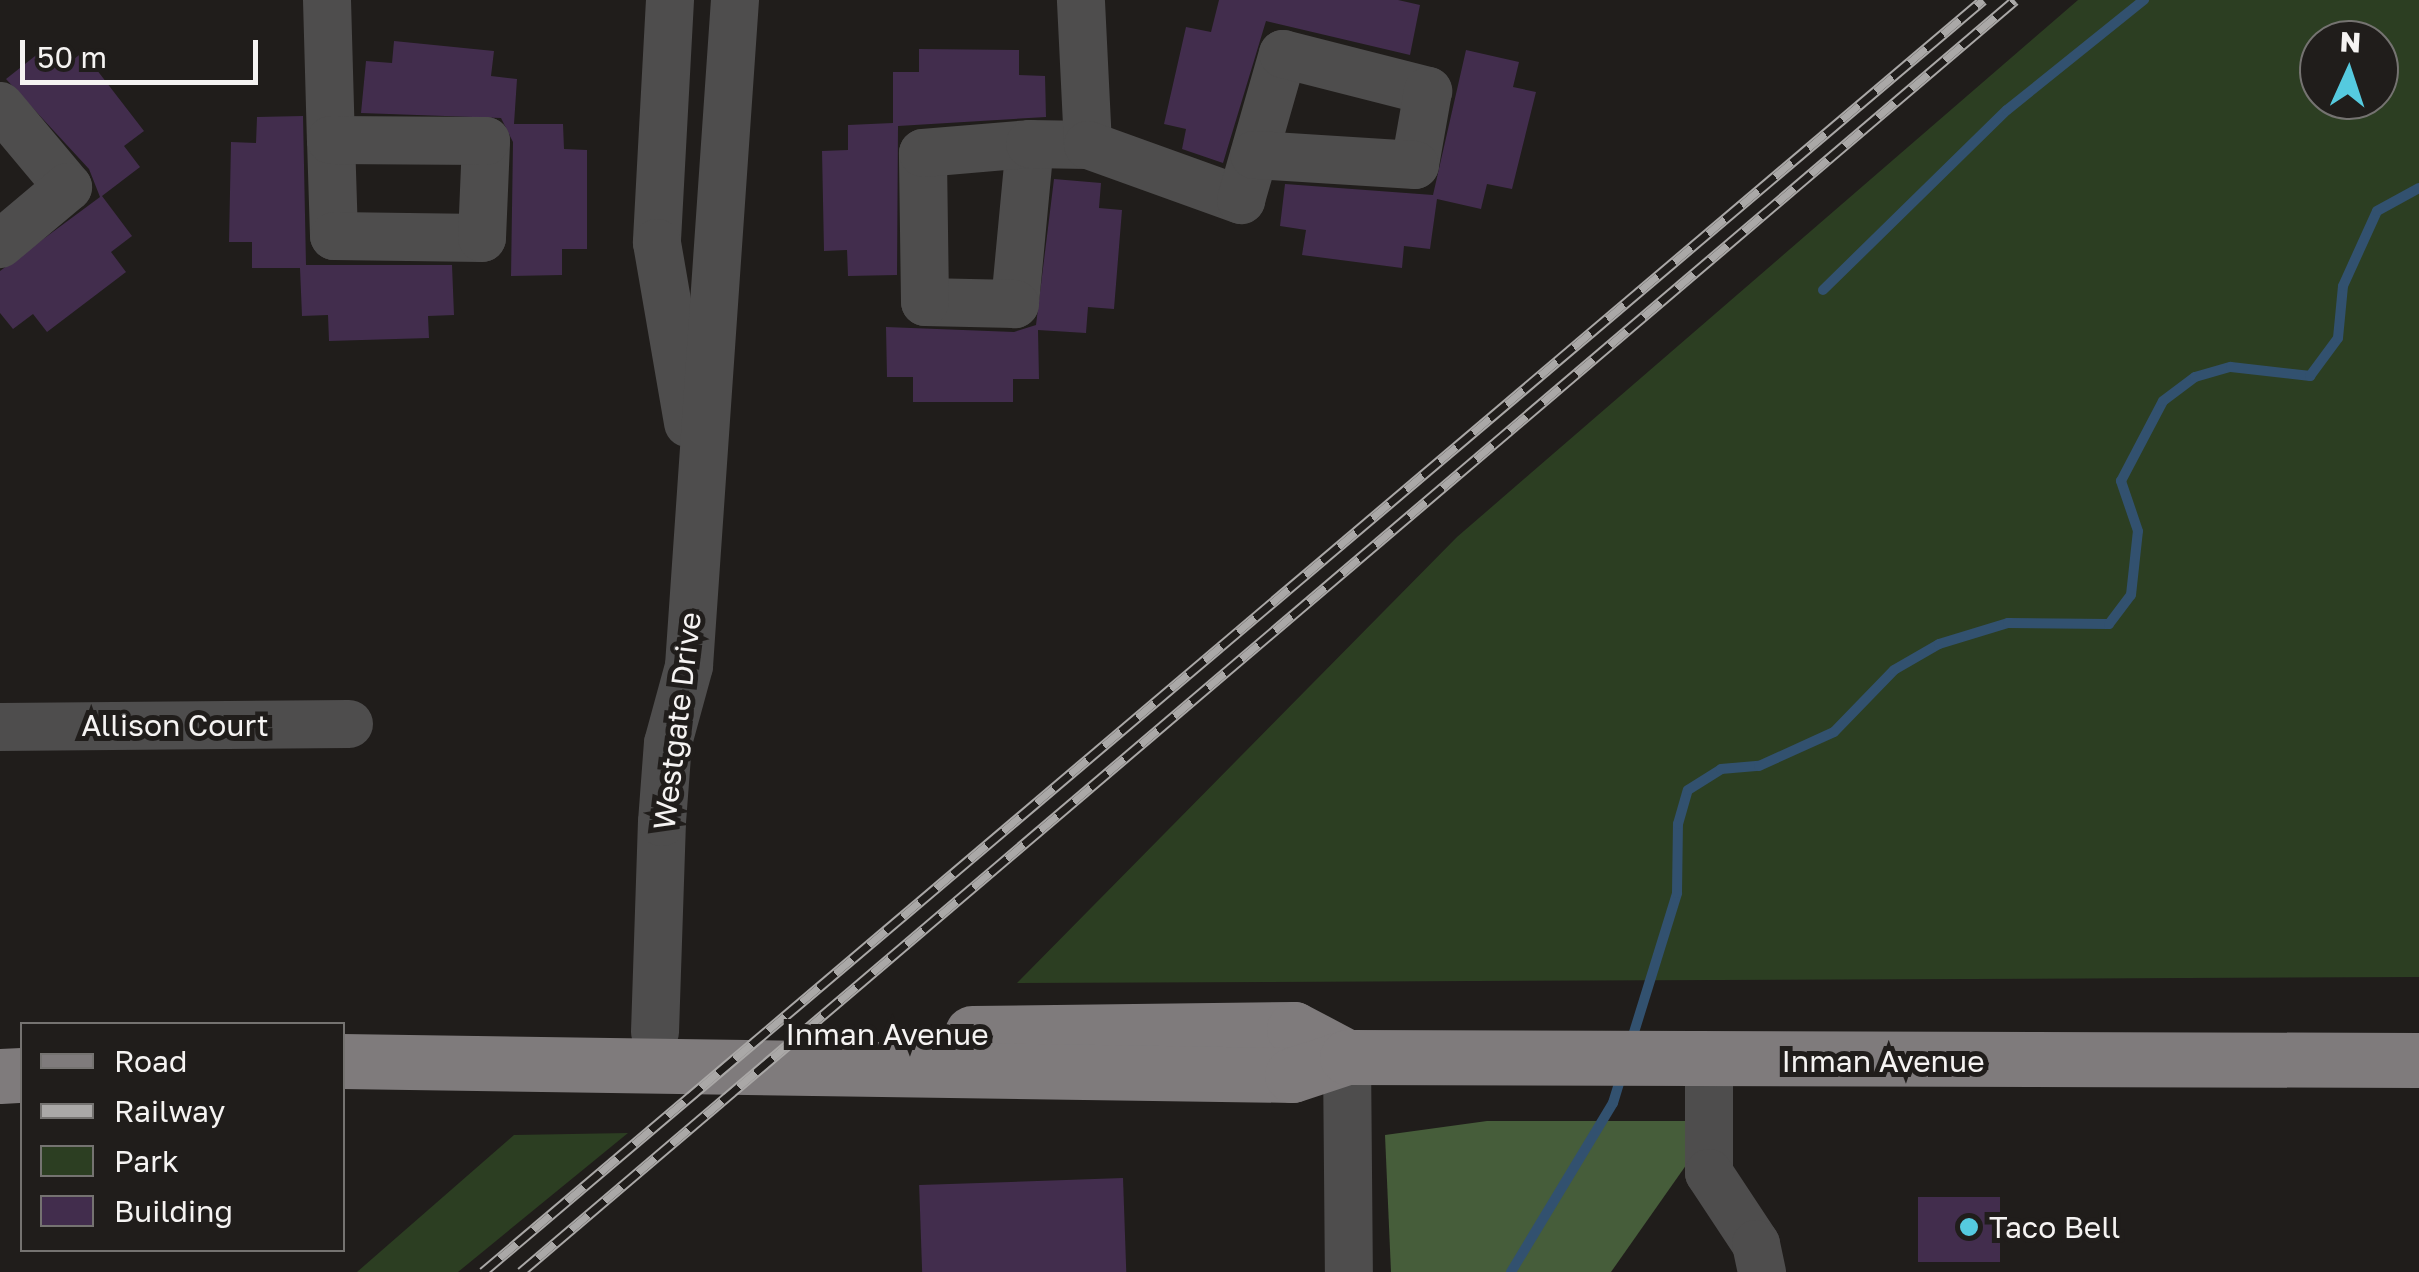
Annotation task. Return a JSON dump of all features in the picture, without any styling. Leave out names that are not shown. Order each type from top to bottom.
[{"type":"main road","name":"Inman Avenue","points":[[345,1061],[423,1056],[500,1037],[655,1032],[1294,1029],[1347,1057]]},
{"type":"main road","name":"Inman Avenue","points":[[423,1056],[522,1068],[730,1064],[1292,1076],[1347,1057],[2419,1060]]},
{"type":"street","points":[[327,0],[331,140]]},
{"type":"street","name":"Westgate Drive","points":[[670,0],[657,242],[699,470]]},
{"type":"street","name":"Westgate Drive","points":[[655,1032],[668,744],[689,666],[699,470],[735,0]]},
{"type":"street","points":[[1081,0],[1088,144]]},
{"type":"street","points":[[0,108],[68,187],[0,244]]},
{"type":"street","points":[[1030,144],[1088,144],[1241,200],[1254,155]]},
{"type":"street","name":"Allison Court","points":[[0,726],[349,724]]},
{"type":"street","points":[[1347,1057],[1349,1272]]},
{"type":"street","points":[[1710,1061],[1709,1174],[1756,1244],[1762,1272]]},
{"type":"green space","points":[[2078,0],[2419,0],[2419,977],[1017,983],[1457,537]]},
{"type":"green space","points":[[1487,1121],[1690,1121],[1689,1161],[1611,1272],[1391,1272],[1385,1135]]},
{"type":"green space","points":[[628,1133],[458,1272],[357,1272],[514,1135]]},
{"type":"building","points":[[1219,0],[1398,0],[1420,5],[1410,55],[1266,21],[1223,163],[1182,149],[1186,129],[1164,124],[1186,27],[1211,32]]},
{"type":"building","points":[[394,41],[494,51],[491,76],[517,79],[514,124],[563,124],[564,149],[587,150],[587,249],[562,249],[562,275],[511,276],[513,142],[501,118],[361,113],[366,61],[392,63]]},
{"type":"building","points":[[49,45],[65,66],[83,52],[144,131],[124,146],[140,167],[102,196],[132,236],[111,252],[126,272],[47,332],[33,314],[13,329],[0,313],[0,271],[100,197],[89,169],[6,79]]},
{"type":"building","points":[[919,49],[1019,50],[1019,75],[1045,76],[1046,117],[898,126],[897,275],[848,276],[847,250],[824,251],[822,151],[848,150],[848,125],[893,123],[893,72],[919,72]]},
{"type":"building","points":[[1466,50],[1519,62],[1513,87],[1536,92],[1512,189],[1487,184],[1481,209],[1437,199],[1430,249],[1404,246],[1402,268],[1302,255],[1306,230],[1280,226],[1285,184],[1433,195]]},
{"type":"building","points":[[303,116],[306,265],[452,265],[454,315],[428,316],[429,338],[329,341],[328,315],[302,316],[300,268],[252,268],[252,242],[229,242],[231,142],[256,143],[257,117]]},
{"type":"building","points":[[1054,179],[1101,183],[1099,208],[1122,210],[1114,309],[1088,307],[1086,333],[1038,330],[1039,379],[1013,379],[1013,402],[913,402],[913,377],[887,377],[886,327],[1014,332],[1036,325]]},
{"type":"building","points":[[1123,1178],[1126,1272],[922,1272],[919,1185]]},
{"type":"building","points":[[1918,1197],[2000,1197],[2000,1262],[1918,1262]]},
{"type":"waterway","points":[[1823,290],[2007,110],[2144,0]]},
{"type":"waterway","points":[[1631,1042],[1677,893],[1678,824],[1688,790],[1721,769],[1759,766],[1834,732],[1894,670],[1939,644],[2008,623],[2109,624],[2131,595],[2138,531],[2121,481],[2163,401],[2195,377],[2231,367],[2310,376],[2338,338],[2343,286],[2377,211],[2419,188]]},
{"type":"waterway","points":[[1511,1272],[1613,1103],[1622,1073]]},
{"type":"railway","points":[[483,1272],[1983,0]]},
{"type":"railway","points":[[521,1272],[2015,0]]},
{"type":"place","name":"Taco Bell","points":[[1969,1227]]}]
